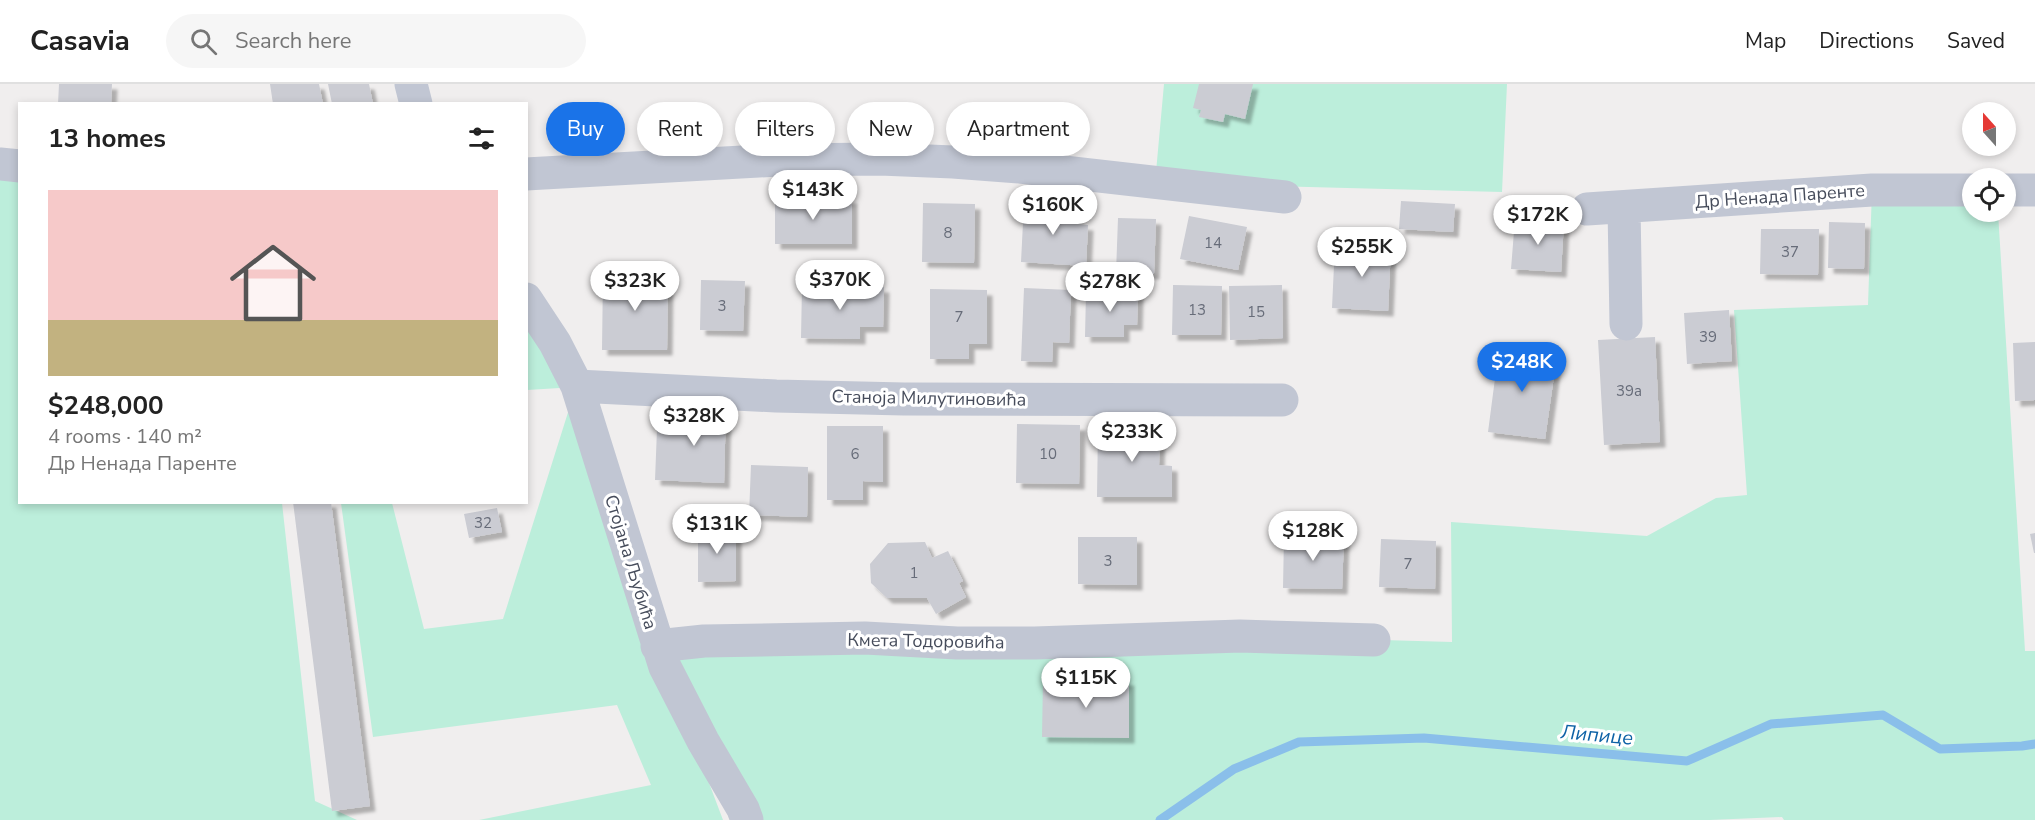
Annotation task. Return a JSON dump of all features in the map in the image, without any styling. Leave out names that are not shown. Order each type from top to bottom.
[{"type":"street","points":[[411,84],[416,102]]},
{"type":"street","points":[[528,174],[731,162],[891,159],[1020,167],[1285,197]]},
{"type":"street","points":[[0,164],[18,166]]},
{"type":"street","name":"Др Ненада Паренте","points":[[1587,209],[1872,190],[1962,190]]},
{"type":"street","points":[[2016,190],[2035,190]]},
{"type":"street","points":[[1623,207],[1626,324]]},
{"type":"street","name":"Стојана Љубића","points":[[528,301],[555,343],[576,386],[657,646],[676,693],[743,809],[747,820]]},
{"type":"street","name":"Станоја Милутиновића","points":[[576,386],[776,396],[904,399],[1282,400]]},
{"type":"street","name":"Кмета Тодоровића","points":[[657,646],[704,641],[865,638],[957,643],[1035,643],[1240,636],[1374,640]]},
{"type":"green space","points":[[1164,84],[1507,84],[1502,192],[1155,183]]},
{"type":"green space","points":[[0,163],[18,165],[18,504],[282,504],[315,801],[357,820],[0,820]]},
{"type":"green space","points":[[1872,190],[1962,190],[1962,222],[1999,222],[2025,651],[2035,651],[2035,820],[1784,820],[1782,817],[1710,820],[747,820],[743,809],[676,693],[664,664],[723,820],[479,820],[651,785],[617,705],[373,737],[341,504],[392,504],[424,629],[503,619],[576,387],[528,390],[528,299],[577,386],[658,646],[704,641],[865,638],[1240,636],[1452,642],[1451,522],[1647,536],[1716,498],[1747,495],[1734,310],[1868,305]]},
{"type":"building","points":[[59,84],[112,84],[111,102],[58,102]]},
{"type":"building","points":[[270,84],[319,84],[323,102],[273,102]]},
{"type":"building","points":[[328,84],[369,84],[373,102],[332,102]]},
{"type":"building","points":[[1199,84],[1253,84],[1245,119],[1225,114],[1223,122],[1199,117],[1201,110],[1193,108]]},
{"type":"building","points":[[775,198],[852,198],[852,244],[775,244]]},
{"type":"building","points":[[1401,201],[1455,204],[1453,232],[1399,229]]},
{"type":"building","points":[[923,203],[975,204],[974,263],[922,262]]},
{"type":"building","points":[[1024,203],[1077,206],[1076,224],[1088,225],[1086,266],[1021,262]]},
{"type":"building","points":[[1189,216],[1247,227],[1238,270],[1180,259]]},
{"type":"building","points":[[1118,218],[1156,219],[1154,274],[1116,273]]},
{"type":"building","points":[[1515,219],[1564,222],[1561,272],[1511,269]]},
{"type":"building","points":[[1829,222],[1865,223],[1864,269],[1828,268]]},
{"type":"building","points":[[1761,229],[1819,229],[1818,275],[1760,274]]},
{"type":"building","points":[[1335,244],[1391,247],[1388,311],[1332,308]]},
{"type":"building","points":[[603,273],[668,273],[667,350],[602,350]]},
{"type":"building","points":[[701,280],[745,281],[743,331],[700,330]]},
{"type":"building","points":[[1173,285],[1222,286],[1221,335],[1172,335]]},
{"type":"building","points":[[1282,285],[1283,338],[1230,340],[1229,286]]},
{"type":"building","points":[[802,286],[884,287],[883,327],[860,327],[860,339],[801,338]]},
{"type":"building","points":[[1024,288],[1071,290],[1069,343],[1053,342],[1052,362],[1021,361]]},
{"type":"building","points":[[930,289],[987,290],[987,344],[969,344],[969,359],[930,359]]},
{"type":"building","points":[[1086,292],[1138,292],[1137,325],[1124,325],[1124,337],[1085,337]]},
{"type":"building","points":[[1729,310],[1732,361],[1687,364],[1684,313]]},
{"type":"building","points":[[1655,337],[1660,442],[1604,445],[1598,340]]},
{"type":"building","points":[[2035,342],[2035,400],[2015,401],[2013,343]]},
{"type":"building","points":[[1499,348],[1557,355],[1545,439],[1488,432]]},
{"type":"building","points":[[687,404],[726,405],[724,483],[655,480],[657,429],[686,430]]},
{"type":"building","points":[[1017,424],[1080,425],[1079,484],[1016,483]]},
{"type":"building","points":[[827,426],[883,426],[883,482],[863,481],[863,500],[827,500]]},
{"type":"building","points":[[1098,426],[1160,427],[1159,465],[1172,466],[1172,497],[1097,497]]},
{"type":"building","points":[[751,465],[808,467],[807,517],[749,515]]},
{"type":"building","points":[[293,504],[331,504],[370,806],[332,811]]},
{"type":"building","points":[[497,508],[502,532],[469,538],[464,514]]},
{"type":"building","points":[[698,529],[736,529],[736,581],[698,582]]},
{"type":"building","points":[[2035,533],[2035,553],[2034,553],[2030,534]]},
{"type":"building","points":[[1284,536],[1344,537],[1342,589],[1283,588]]},
{"type":"building","points":[[1078,537],[1137,537],[1137,585],[1078,584]]},
{"type":"building","points":[[1381,539],[1436,541],[1435,589],[1379,587]]},
{"type":"building","points":[[925,542],[932,558],[948,551],[963,581],[959,583],[966,597],[936,614],[927,598],[887,598],[871,583],[870,564],[888,543]]},
{"type":"building","points":[[1043,679],[1129,680],[1129,738],[1042,737]]},
{"type":"waterway","name":"Липице","points":[[1160,820],[1234,769],[1299,742],[1424,738],[1687,761],[1771,724],[1883,715],[1940,749],[2035,744]]}]
